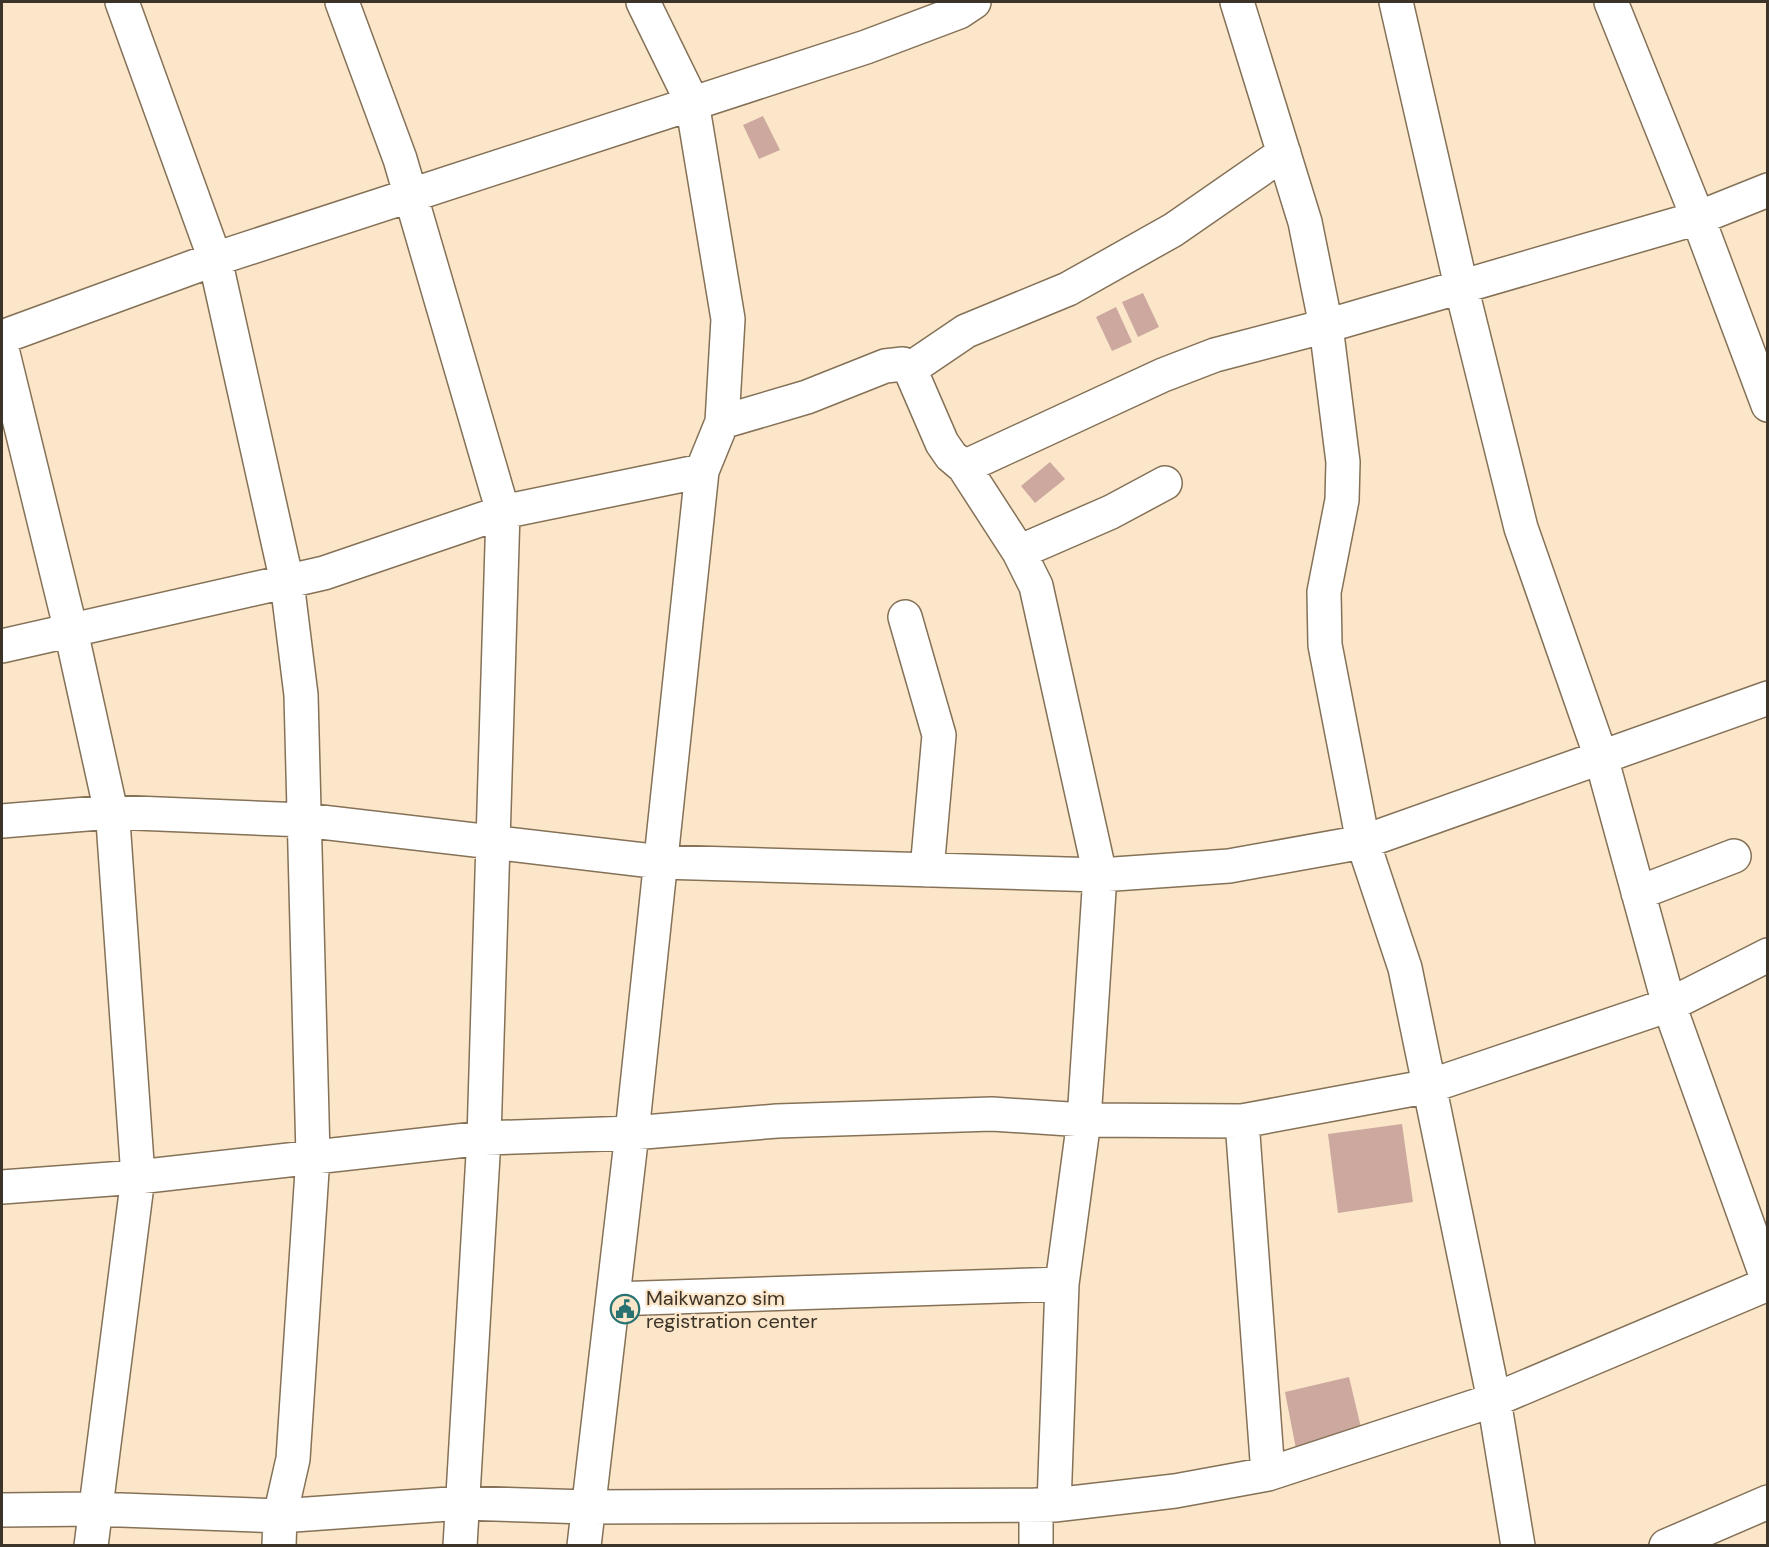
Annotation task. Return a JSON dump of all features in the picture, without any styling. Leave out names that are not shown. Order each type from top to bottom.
[{"type":"street","points":[[122,2],[215,259],[287,582],[301,695],[313,1156],[293,1459],[280,1531]]},
{"type":"street","points":[[342,2],[400,159],[503,512],[484,1138],[460,1545]]},
{"type":"street","points":[[584,1545],[632,1133],[702,471],[722,422],[728,318],[692,102],[643,2]]},
{"type":"street","points":[[2,337],[215,259],[866,47],[959,12],[974,2]]},
{"type":"street","points":[[1237,2],[1305,222],[1326,326],[1343,462],[1342,500],[1324,592],[1325,645],[1364,842],[1405,968],[1494,1400],[1518,1545]]},
{"type":"street","points":[[2,1510],[94,1509],[280,1531],[463,1503],[587,1507],[1045,1505],[1175,1491],[1268,1474],[1494,1400],[1767,1283],[1669,1005],[1600,757],[1521,528],[1461,286],[1396,2]]},
{"type":"street","points":[[1611,2],[1698,218],[1767,405]]},
{"type":"street","points":[[910,369],[966,331],[1068,289],[1173,230],[1284,153]]},
{"type":"street","points":[[964,467],[1163,375],[1215,355],[1326,326],[1698,218],[1767,190]]},
{"type":"street","points":[[2,349],[71,631],[111,812],[138,1177],[91,1545]]},
{"type":"street","points":[[722,422],[807,396],[885,366],[903,364],[910,369],[942,443],[951,456],[964,467],[1019,552],[1036,586],[1100,875],[1084,1120],[1062,1284],[1045,1505],[1036,1545]]},
{"type":"street","points":[[2,646],[324,573],[503,512],[702,471]]},
{"type":"street","points":[[1019,552],[1111,512],[1165,483]]},
{"type":"street","points":[[906,617],[939,735],[927,870]]},
{"type":"street","points":[[2,821],[111,812],[304,820],[661,862],[1100,875],[1229,866],[1364,842],[1767,698]]},
{"type":"street","points":[[1638,893],[1734,856]]},
{"type":"street","points":[[2,1187],[138,1177],[484,1138],[632,1133],[777,1121],[992,1114],[1084,1120],[1242,1121],[1430,1086],[1669,1005],[1767,955]]},
{"type":"street","points":[[1242,1121],[1268,1474]]},
{"type":"street","points":[[613,1299],[1062,1284]]},
{"type":"street","points":[[1666,1545],[1767,1502]]},
{"type":"building","points":[[763,116],[780,150],[759,159],[743,125]]},
{"type":"building","points":[[1143,293],[1159,327],[1138,337],[1122,302]]},
{"type":"building","points":[[1116,307],[1132,342],[1112,351],[1096,317]]},
{"type":"building","points":[[1050,462],[1065,479],[1035,503],[1021,486]]},
{"type":"building","points":[[1402,1124],[1413,1202],[1338,1213],[1328,1134]]},
{"type":"building","points":[[1349,1377],[1363,1436],[1296,1449],[1285,1392]]},
{"type":"place","name":"Maikwanzo sim registration center","points":[[625,1309]]}]
